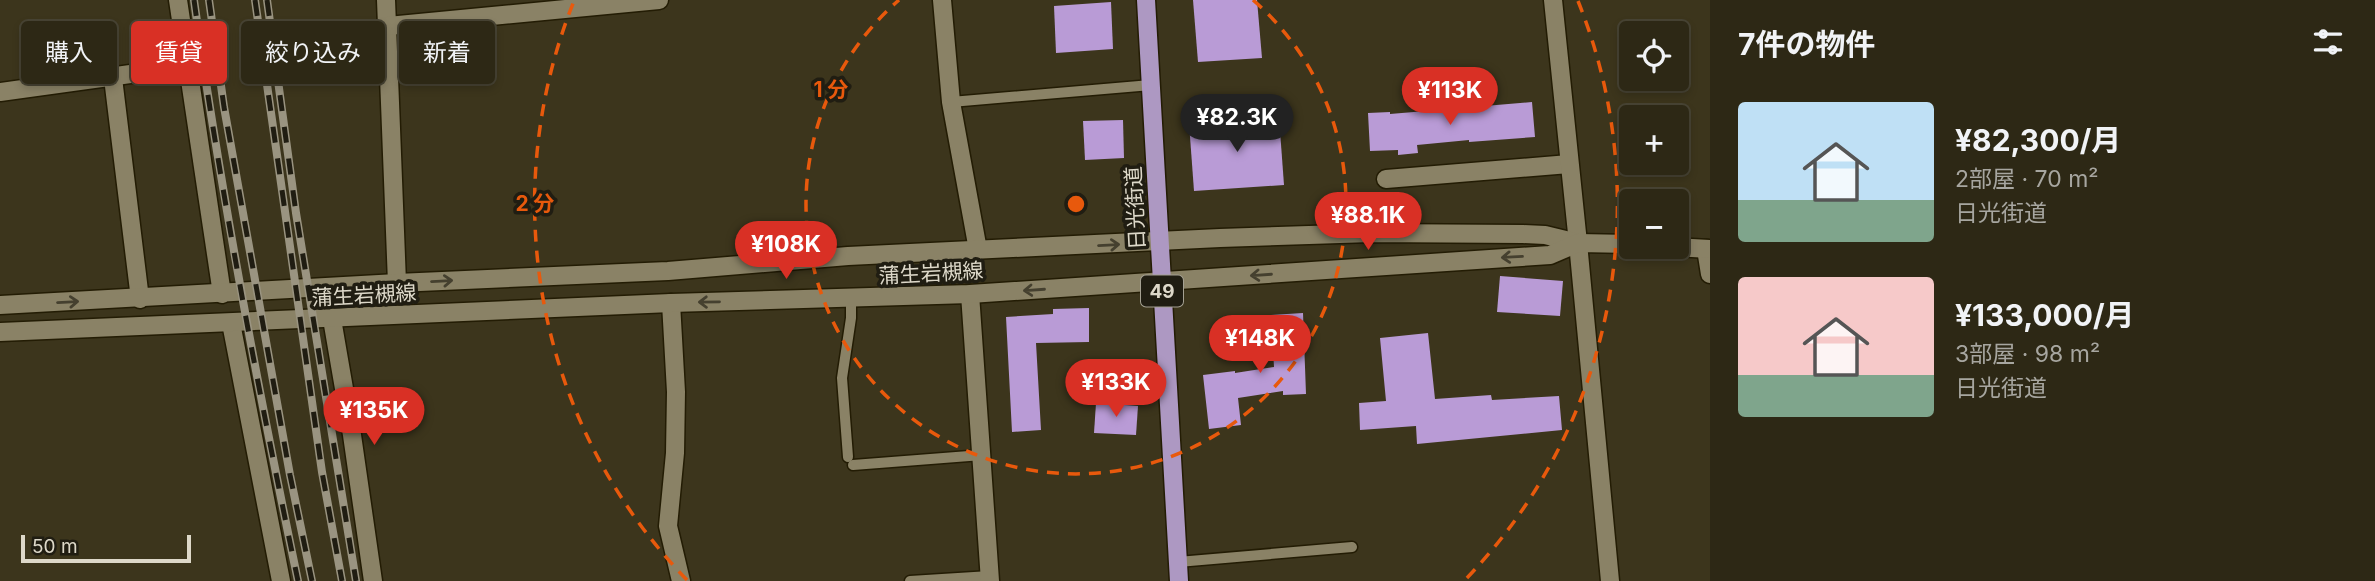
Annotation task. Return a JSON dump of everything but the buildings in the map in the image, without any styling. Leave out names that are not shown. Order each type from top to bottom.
[{"type":"main road","name":"日光街道","points":[[1146,0],[1179,581]]},
{"type":"street","points":[[178,0],[181,21]]},
{"type":"street","points":[[386,0],[397,283]]},
{"type":"street","points":[[388,26],[659,0]]},
{"type":"street","points":[[942,0],[951,102],[978,250]]},
{"type":"street","points":[[1553,0],[1610,581]]},
{"type":"street","points":[[0,92],[65,84]]},
{"type":"street","points":[[114,84],[140,299]]},
{"type":"street","points":[[191,84],[222,294]]},
{"type":"street","points":[[1386,179],[1569,164]]},
{"type":"street","name":"蒲生岩槻線","points":[[0,305],[668,271],[848,256],[1371,233],[1545,235],[1578,243],[1619,243]]},
{"type":"street","name":"蒲生岩槻線","points":[[0,332],[671,303],[970,294],[1550,255],[1578,243]]},
{"type":"street","points":[[1689,248],[1708,249],[1710,274]]},
{"type":"street","points":[[970,294],[990,578]]},
{"type":"street","points":[[671,303],[676,392],[675,453],[668,526],[681,581]]},
{"type":"street","points":[[332,319],[373,581]]},
{"type":"street","points":[[231,323],[281,581]]},
{"type":"lane","points":[[951,102],[1151,85]]},
{"type":"lane","points":[[851,299],[842,378],[850,461],[982,455]]},
{"type":"lane","points":[[1178,562],[1352,547]]},
{"type":"lane","points":[[910,581],[990,578]]},
{"type":"railway","points":[[194,0],[241,292],[298,581]]},
{"type":"railway","points":[[209,0],[224,107],[290,475],[312,581]]},
{"type":"railway","points":[[255,0],[322,472],[342,581]]},
{"type":"railway","points":[[267,0],[296,213],[356,581]]}]
